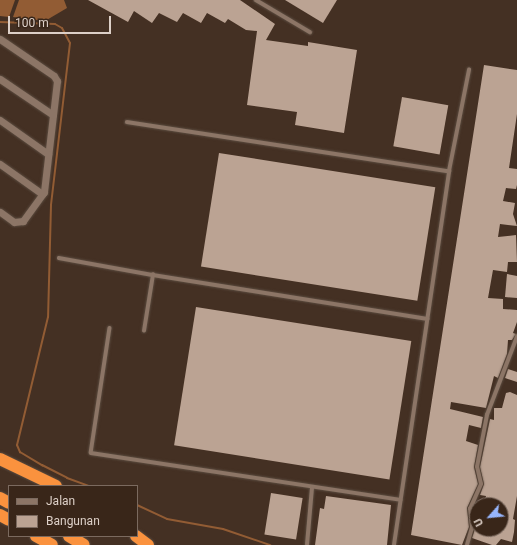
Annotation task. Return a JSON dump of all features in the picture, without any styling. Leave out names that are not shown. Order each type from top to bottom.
[{"type":"highway","points":[[0,460],[54,485]]},
{"type":"highway","points":[[38,537],[52,545]]},
{"type":"highway","points":[[71,537],[84,545]]},
{"type":"highway","points":[[137,537],[148,545]]},
{"type":"street","points":[[0,39],[54,76],[57,81],[42,194],[24,222],[19,223],[0,212]]},
{"type":"street","points":[[0,79],[53,115]]},
{"type":"street","points":[[0,120],[48,154]]},
{"type":"street","points":[[0,164],[42,194]]},
{"type":"lane","points":[[256,0],[310,32]]},
{"type":"lane","points":[[394,545],[449,171],[469,70]]},
{"type":"lane","points":[[127,122],[449,171]]},
{"type":"lane","points":[[59,258],[152,275],[427,319]]},
{"type":"lane","points":[[144,331],[152,275]]},
{"type":"lane","points":[[110,328],[91,453],[312,488],[400,500]]},
{"type":"lane","points":[[467,545],[472,527],[470,509],[481,484],[478,467],[487,415],[517,337]]},
{"type":"lane","points":[[307,545],[312,488]]},
{"type":"shaded area","points":[[0,0],[15,0],[9,17],[0,16]]},
{"type":"shaded area","points":[[19,0],[64,0],[67,8],[45,21],[13,17]]},
{"type":"building","points":[[88,0],[240,0],[275,24],[266,40],[308,46],[308,42],[357,50],[344,133],[295,125],[297,112],[247,105],[257,31],[246,30],[228,19],[225,23],[207,13],[201,23],[183,13],[177,22],[159,13],[152,23],[134,11],[128,22]]},
{"type":"building","points":[[285,0],[337,0],[323,23]]},
{"type":"building","points":[[484,65],[517,70],[517,114],[509,168],[517,169],[517,185],[516,189],[506,188],[503,201],[515,203],[513,214],[517,226],[500,224],[498,237],[516,235],[517,262],[508,262],[507,272],[493,270],[488,298],[503,299],[503,309],[517,310],[517,322],[513,333],[516,334],[512,340],[508,340],[507,354],[498,378],[494,376],[486,408],[451,402],[450,409],[483,417],[481,428],[469,425],[466,441],[478,445],[474,467],[478,484],[472,497],[469,497],[467,508],[469,527],[462,545],[411,535]]},
{"type":"building","points":[[402,97],[448,105],[440,154],[393,146]]},
{"type":"building","points":[[219,153],[435,187],[417,301],[201,267]]},
{"type":"building","points":[[507,274],[517,276],[517,298],[505,297]]},
{"type":"building","points":[[196,307],[411,341],[389,479],[174,445]]},
{"type":"building","points":[[508,369],[517,372],[517,382],[505,378]]},
{"type":"building","points":[[510,392],[517,395],[517,496],[513,519],[515,520],[514,532],[512,542],[501,539],[496,545],[492,545],[472,538],[509,537],[509,497],[486,497],[480,495],[484,484],[480,467],[490,419],[494,420],[494,408],[502,408],[506,393]]},
{"type":"building","points":[[271,493],[303,498],[296,539],[264,534]]},
{"type":"building","points":[[326,496],[391,505],[387,545],[315,545],[320,508],[324,509]]},
{"type":"waterway","points":[[0,22],[55,24],[62,28],[70,43],[51,205],[48,317],[17,445],[20,452],[42,465],[67,478],[86,485]]},
{"type":"waterway","points":[[138,505],[167,519],[223,529],[270,545]]}]
